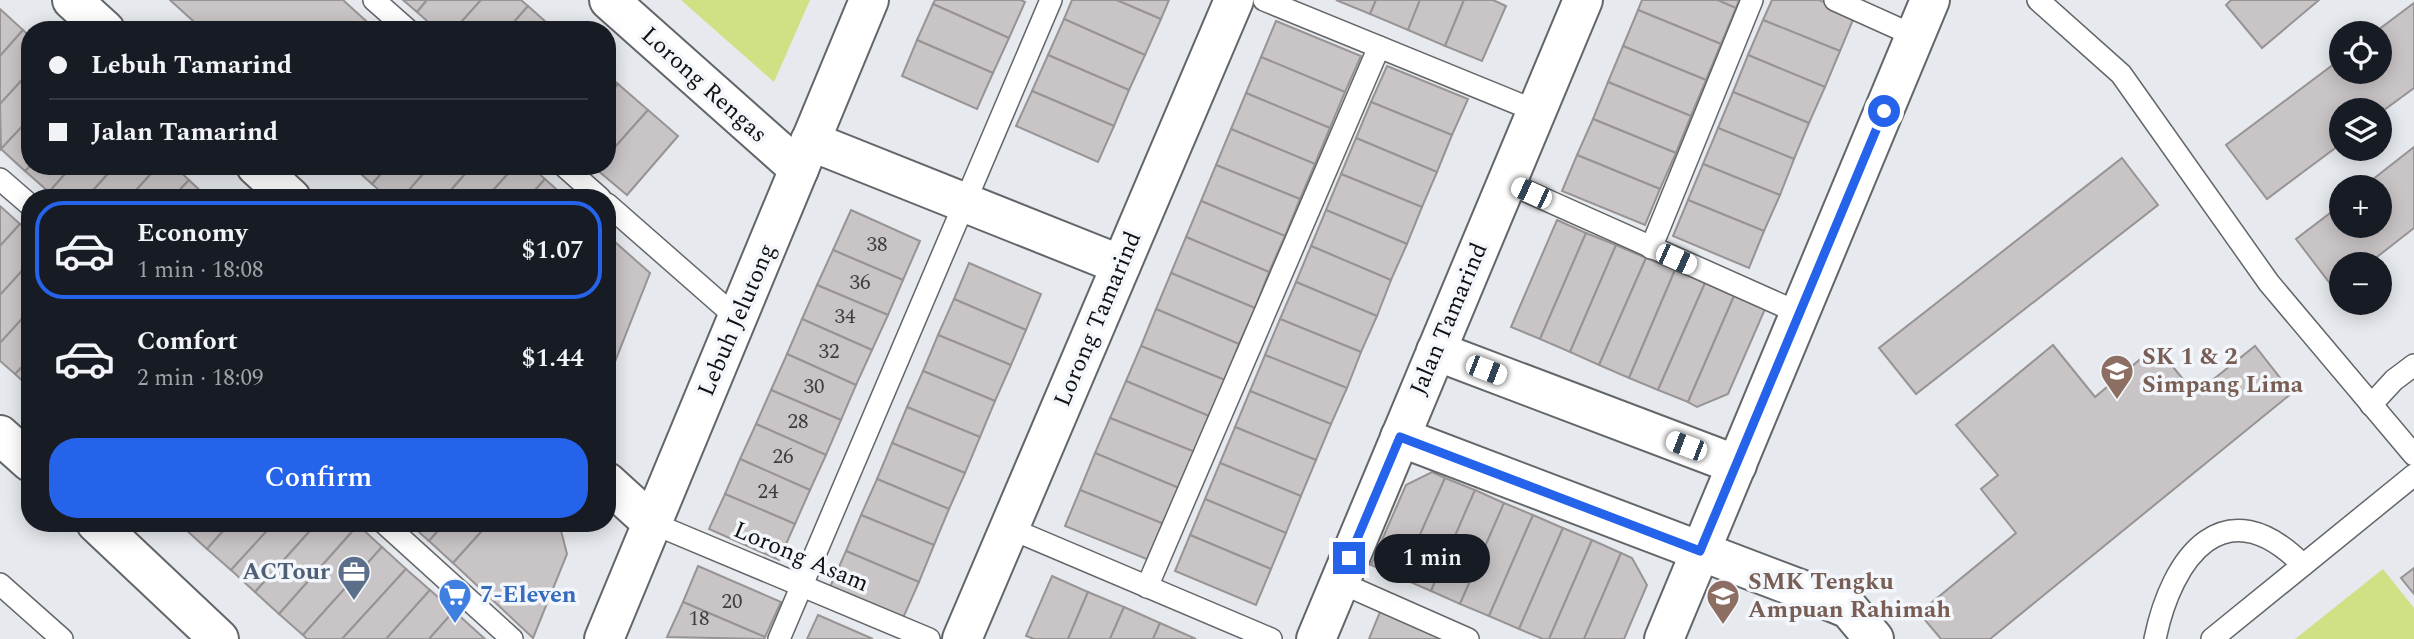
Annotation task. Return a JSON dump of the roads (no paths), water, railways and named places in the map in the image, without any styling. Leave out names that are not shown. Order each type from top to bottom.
[{"type":"street","points":[[72,0],[95,21]]},
{"type":"street","name":"Lorong Rengas","points":[[609,0],[805,155],[964,203],[1121,265]]},
{"type":"street","name":"Lebuh Jelutong","points":[[604,639],[869,0]]},
{"type":"street","name":"Lorong Tamarind","points":[[962,639],[1234,0]]},
{"type":"street","name":"Jalan Tamarind","points":[[1316,639],[1583,0]]},
{"type":"street","points":[[1664,639],[1930,0]]},
{"type":"street","points":[[1436,351],[1737,466]]},
{"type":"street","points":[[0,435],[21,453]]},
{"type":"street","points":[[1400,437],[1849,610],[1874,639]]},
{"type":"street","points":[[616,490],[652,523]]},
{"type":"street","points":[[106,532],[219,639]]},
{"type":"lane","points":[[374,0],[397,21]]},
{"type":"lane","points":[[779,639],[1051,0]]},
{"type":"lane","points":[[1264,0],[1536,111]]},
{"type":"lane","points":[[1651,248],[1752,0]]},
{"type":"lane","points":[[1835,0],[1915,36]]},
{"type":"lane","points":[[2038,0],[2121,75],[2269,283],[2414,455]]},
{"type":"lane","points":[[1147,587],[1379,47]]},
{"type":"lane","points":[[574,175],[590,189]]},
{"type":"lane","points":[[0,179],[21,197]]},
{"type":"lane","points":[[1506,182],[1799,313]]},
{"type":"lane","points":[[616,212],[737,318]]},
{"type":"lane","points":[[2371,405],[2394,380],[2414,365]]},
{"type":"lane","points":[[2212,639],[2414,475]]},
{"type":"lane","name":"Lorong Asam","points":[[652,523],[929,639]]},
{"type":"lane","points":[[1009,528],[1270,639]]},
{"type":"lane","points":[[2155,639],[2168,593],[2181,566],[2208,538],[2241,529],[2281,543],[2303,565]]},
{"type":"lane","points":[[394,532],[512,639]]},
{"type":"lane","points":[[1339,582],[1468,639]]},
{"type":"lane","points":[[0,584],[62,639]]},
{"type":"place","name":"SK 1 & 2 Simpang Lima","points":[[2117,401]]},
{"type":"place","name":"ACTour","points":[[354,602]]},
{"type":"place","name":"7-Eleven","points":[[455,625]]},
{"type":"place","name":"SMK Tengku Ampuan Rahimah","points":[[1723,626]]}]
